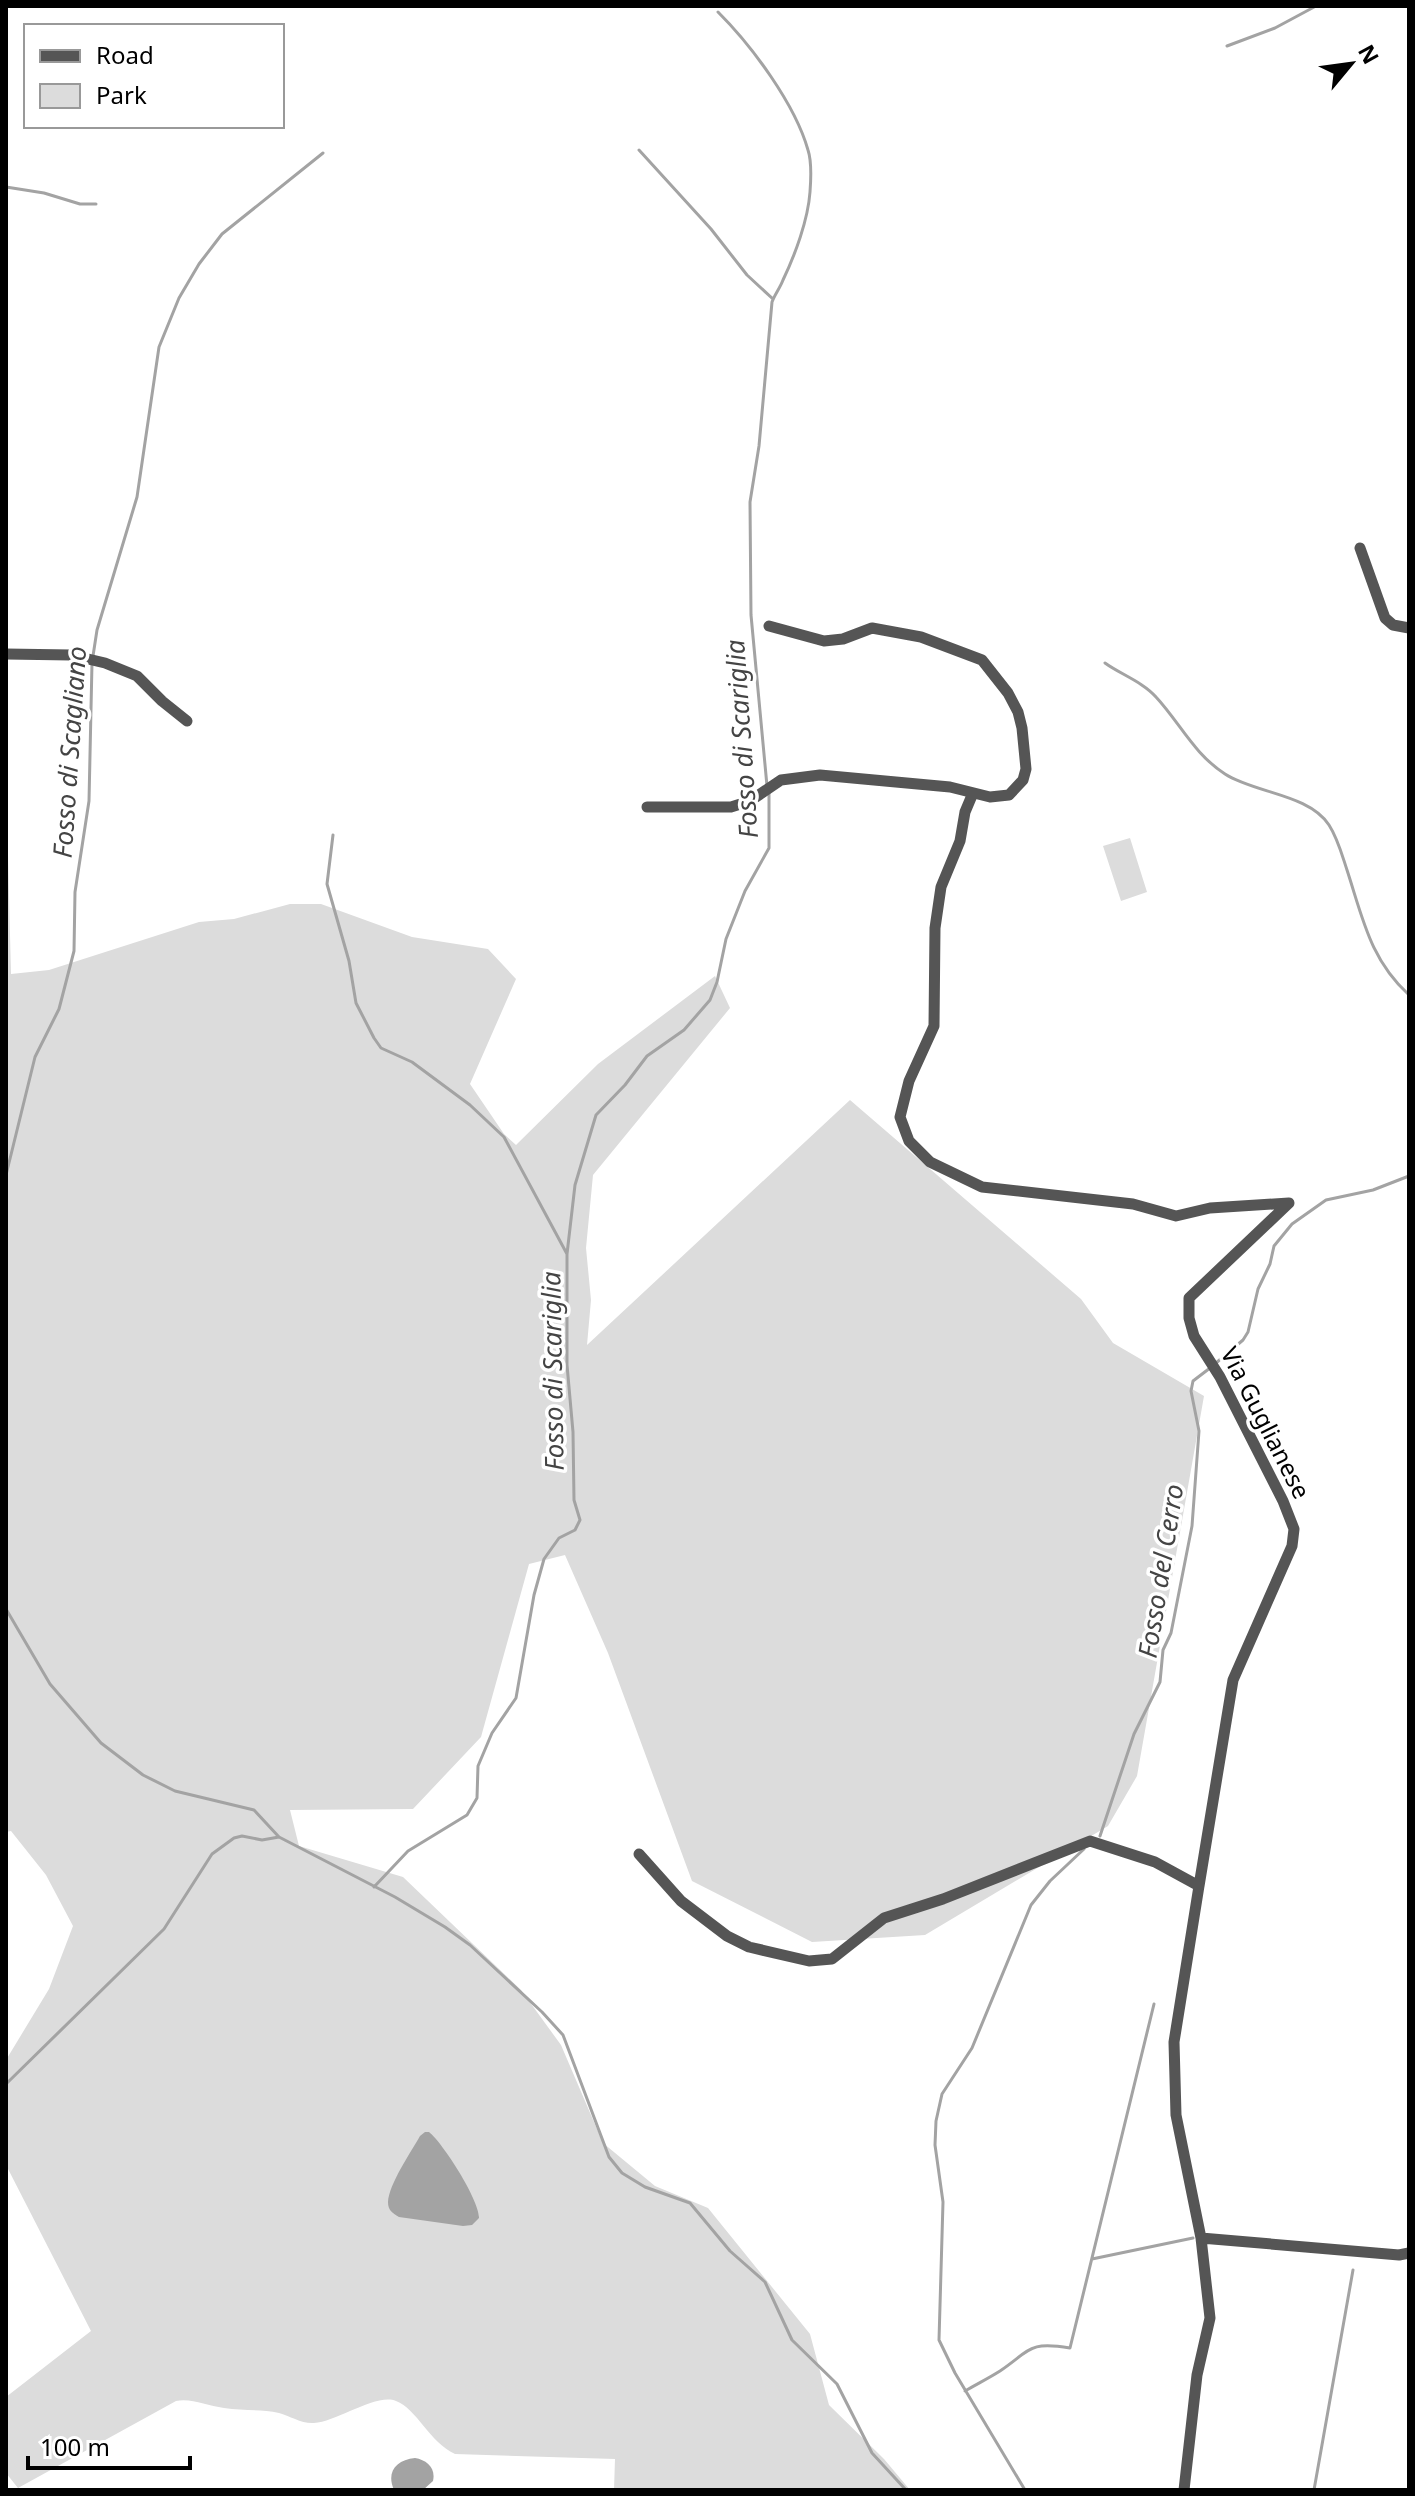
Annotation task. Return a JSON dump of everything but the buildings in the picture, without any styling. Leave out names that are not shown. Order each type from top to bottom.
[{"type":"street","points":[[1360,548],[1385,618],[1393,625],[1409,628]]},
{"type":"street","points":[[647,807],[731,807],[750,801],[781,780],[820,775],[950,787],[990,797],[1009,795],[1023,780],[1025,744],[1018,712],[1000,680],[982,660],[921,637],[872,628],[843,639],[824,641],[769,626]]},
{"type":"street","points":[[6,654],[71,655],[105,663],[137,676],[187,721]]},
{"type":"street","name":"Via Guglianese","points":[[973,793],[965,812],[960,841],[941,887],[935,928],[934,1026],[909,1081],[900,1117],[909,1141],[930,1162],[982,1187],[1133,1204],[1176,1216],[1210,1208],[1289,1203],[1189,1298],[1189,1318],[1194,1336],[1227,1391],[1294,1529],[1292,1546],[1233,1680],[1174,2042],[1176,2115],[1201,2238],[1210,2318],[1197,2375],[1184,2490]]},
{"type":"street","points":[[639,1854],[681,1901],[727,1936],[749,1947],[809,1961],[832,1959],[884,1918],[943,1899],[1090,1841],[1155,1862],[1199,1886]]},
{"type":"street","points":[[1201,2238],[1399,2255],[1409,2253]]},
{"type":"green space","points":[[6,776],[11,974],[49,970],[199,922],[234,919],[290,904],[321,904],[412,937],[488,949],[516,979],[470,1084],[504,1134],[516,1145],[598,1064],[715,976],[730,1008],[593,1175],[586,1248],[591,1300],[587,1345],[850,1100],[1081,1299],[1113,1343],[1204,1396],[1137,1776],[1108,1826],[925,1935],[812,1942],[692,1881],[608,1653],[565,1555],[529,1564],[481,1737],[413,1809],[290,1810],[299,1846],[403,1877],[521,1990],[561,2045],[603,2143],[655,2186],[708,2208],[810,2334],[829,2405],[884,2459],[910,2490],[614,2490],[615,2459],[455,2454],[438,2442],[403,2405],[388,2400],[367,2404],[314,2423],[272,2412],[176,2401],[18,2488],[6,2473],[6,2397],[91,2331],[6,2165],[6,2060],[49,1989],[73,1926],[46,1875],[11,1831],[6,1832]]},
{"type":"green space","points":[[1130,838],[1147,892],[1121,901],[1103,846]]},
{"type":"shaded area","points":[[425,2132],[429,2132],[443,2148],[474,2199],[479,2218],[472,2225],[399,2217],[392,2213],[388,2202],[396,2177]]},
{"type":"shaded area","points":[[415,2458],[430,2465],[433,2481],[423,2490],[394,2490],[391,2478],[394,2468],[403,2461]]},
{"type":"waterway","points":[[1227,46],[1275,28],[1316,6]]},
{"type":"waterway","name":"Fosso di Scariglia","points":[[718,12],[745,41],[783,95],[802,132],[811,165],[804,226],[772,302],[759,446],[750,502],[751,615],[767,786]]},
{"type":"waterway","points":[[639,150],[711,229],[747,275],[773,299]]},
{"type":"waterway","name":"Fosso di Scagliano","points":[[93,656],[97,630],[137,497],[159,347],[179,298],[222,234],[323,153]]},
{"type":"waterway","points":[[6,187],[44,193],[80,204],[96,204]]},
{"type":"waterway","name":"Fosso di Scagliano","points":[[6,1175],[35,1057],[59,1009],[74,951],[75,892],[89,801],[92,663]]},
{"type":"waterway","points":[[1105,663],[1151,692],[1196,748],[1225,774],[1295,800],[1320,815],[1337,841],[1376,953],[1409,995]]},
{"type":"waterway","name":"Fosso di Scariglia","points":[[374,1887],[408,1851],[467,1815],[477,1798],[478,1766],[492,1733],[516,1698],[534,1595],[544,1559],[559,1538],[575,1530],[580,1520],[574,1500],[573,1432],[567,1365],[567,1254],[575,1185],[596,1115],[647,1056],[684,1030],[710,1000],[726,939],[745,891],[769,848],[769,793]]},
{"type":"waterway","points":[[333,835],[327,884],[349,961],[356,1003],[374,1038],[381,1048],[412,1062],[470,1105],[504,1137],[567,1254]]},
{"type":"waterway","name":"Fosso del Cerro","points":[[1216,1363],[1248,1332],[1258,1289],[1270,1264],[1274,1246],[1292,1224],[1326,1200],[1373,1190],[1409,1176]]},
{"type":"waterway","name":"Fosso del Cerro","points":[[1100,1836],[1134,1734],[1160,1682],[1163,1650],[1171,1633],[1192,1526],[1199,1431],[1191,1391],[1193,1381],[1210,1368]]},
{"type":"waterway","name":"Fosso di Scagliano","points":[[6,1609],[50,1684],[101,1743],[143,1775],[175,1791],[254,1810],[279,1837],[395,1897],[445,1927],[470,1945],[542,2012],[563,2035],[609,2157],[622,2173],[645,2187],[690,2203],[730,2251],[765,2282],[792,2340],[837,2384],[872,2453],[906,2490]]},
{"type":"waterway","points":[[6,2084],[164,1929],[212,1854],[234,1838],[242,1836],[262,1840],[279,1837]]},
{"type":"waterway","name":"Fosso del Cerro","points":[[1025,2490],[955,2373],[939,2340],[943,2202],[935,2145],[936,2121],[942,2094],[972,2048],[1031,1905],[1050,1881],[1084,1849]]},
{"type":"waterway","points":[[965,2391],[1031,2349],[1046,2346],[1070,2348],[1154,2004]]},
{"type":"waterway","points":[[1092,2259],[1193,2238]]},
{"type":"waterway","points":[[1314,2490],[1353,2270]]}]
